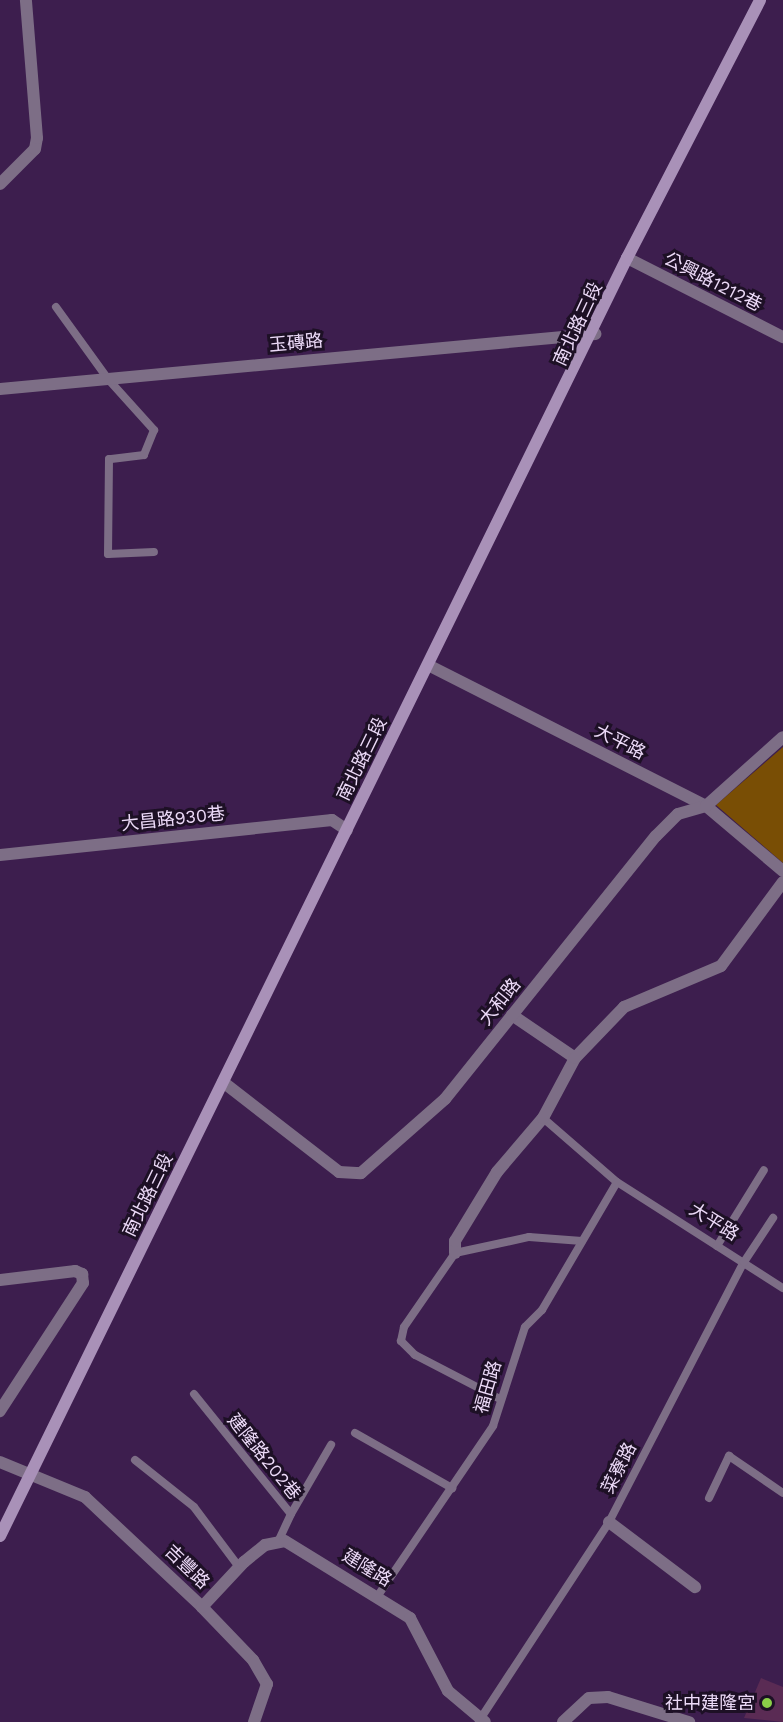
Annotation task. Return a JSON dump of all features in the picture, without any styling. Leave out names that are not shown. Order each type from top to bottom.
[{"type":"street","points":[[0,184],[35,148],[38,138],[26,0]]},
{"type":"street","name":"南北路三段","points":[[0,1536],[428,665],[595,334],[627,258],[760,0]]},
{"type":"street","name":"公興路1212巷","points":[[627,258],[783,337]]},
{"type":"street","name":"玉磚路","points":[[0,389],[595,334]]},
{"type":"street","name":"大平路","points":[[428,665],[706,806],[783,871]]},
{"type":"street","name":"大和路","points":[[223,1082],[339,1172],[361,1173],[445,1099],[656,836],[678,814],[706,806],[783,737]]},
{"type":"street","name":"大昌路930巷","points":[[0,855],[332,820],[347,830]]},
{"type":"street","points":[[455,1253],[455,1241],[497,1172],[543,1118],[575,1058],[624,1007],[721,966],[783,882]]},
{"type":"street","points":[[512,1015],[575,1058]]},
{"type":"street","points":[[0,1280],[75,1272],[82,1274],[83,1283],[0,1411]]},
{"type":"street","name":"吉豐路","points":[[0,1462],[85,1497],[107,1513],[202,1607],[253,1660],[267,1684],[254,1722]]},
{"type":"street","points":[[609,1522],[695,1587]]},
{"type":"street","name":"建隆路","points":[[278,1542],[285,1541],[379,1594],[410,1618],[448,1691],[481,1721]]},
{"type":"street","points":[[202,1607],[239,1567],[278,1542]]},
{"type":"street","points":[[563,1722],[589,1698],[608,1697],[689,1722]]},
{"type":"lane","points":[[56,307],[108,379],[154,430],[144,455],[109,459],[108,554],[154,552]]},
{"type":"lane","name":"大平路","points":[[543,1118],[616,1182],[783,1288]]},
{"type":"lane","points":[[717,1246],[764,1170]]},
{"type":"lane","name":"福田路","points":[[379,1594],[493,1426],[525,1327],[542,1310],[616,1182]]},
{"type":"lane","name":"菜寮路","points":[[481,1721],[609,1522],[744,1262],[773,1218]]},
{"type":"lane","points":[[500,1399],[415,1355],[401,1341],[404,1327],[455,1253],[529,1237],[582,1241]]},
{"type":"lane","name":"建隆路202巷","points":[[194,1394],[291,1514],[278,1542]]},
{"type":"lane","points":[[355,1433],[452,1488]]},
{"type":"lane","points":[[291,1514],[331,1445]]},
{"type":"lane","points":[[709,1498],[729,1456],[783,1493]]},
{"type":"lane","points":[[135,1460],[194,1508],[239,1567]]},
{"type":"shaded area","points":[[783,747],[783,863],[716,805]]},
{"type":"building","name":"社中建隆宮","points":[[761,1678],[783,1687],[783,1722],[744,1718]]},
{"type":"place","name":"社中建隆宮","points":[[767,1703]]}]
